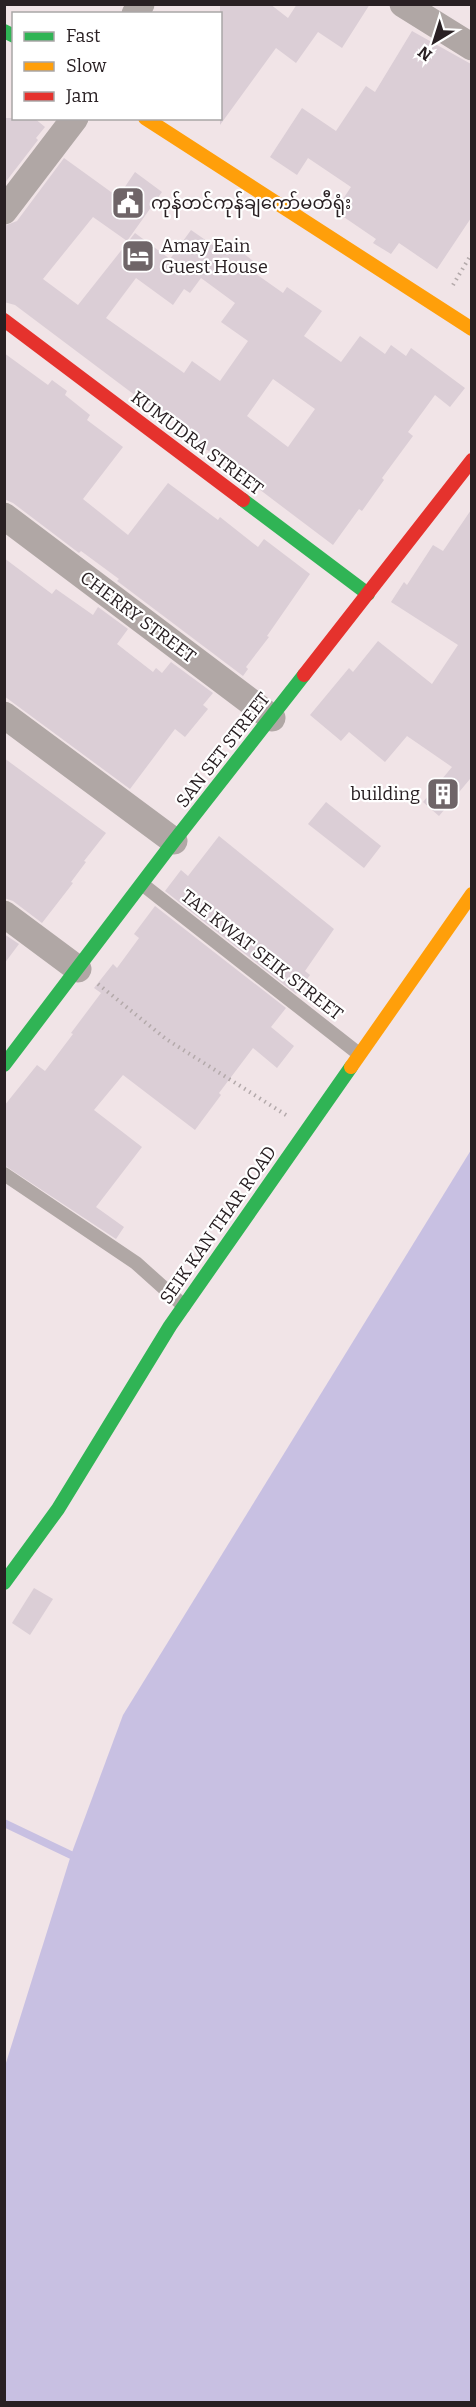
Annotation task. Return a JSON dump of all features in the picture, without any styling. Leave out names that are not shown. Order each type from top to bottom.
[{"type":"street","points":[[419,9],[471,47]]},
{"type":"street","points":[[4,211],[73,120]]},
{"type":"street","points":[[148,120],[471,329]]},
{"type":"street","name":"KUMUDRA STREET","points":[[4,320],[368,594]]},
{"type":"street","name":"SAN SET STREET","points":[[4,1065],[174,841],[471,460]]},
{"type":"street","name":"CHERRY STREET","points":[[4,516],[272,718]]},
{"type":"street","points":[[4,715],[174,841]]},
{"type":"street","name":"SEIK KAN THAR ROAD","points":[[4,1583],[58,1509],[184,1306],[471,894]]},
{"type":"street","points":[[4,914],[78,969]]},
{"type":"lane","name":"TAE KWAT SEIK STREET","points":[[142,884],[359,1054]]},
{"type":"lane","points":[[4,1174],[136,1263],[184,1306]]},
{"type":"path","points":[[439,309],[471,253]]},
{"type":"path","points":[[78,969],[166,1039],[307,1128]]},
{"type":"shaded area","points":[[471,1150],[471,2402],[5,2402],[5,2066],[71,1855],[123,1715]]},
{"type":"building","points":[[220,4],[270,4],[288,18],[297,4],[370,4],[342,48],[318,32],[296,63],[276,48],[220,125],[220,120],[222,120],[222,12],[220,12]]},
{"type":"building","points":[[412,31],[471,64],[471,218],[437,269],[399,243],[391,254],[373,243],[376,239],[335,211],[351,187],[308,158],[297,175],[270,157],[302,108],[336,131],[366,86],[375,92]]},
{"type":"building","points":[[4,118],[36,120],[45,127],[36,138],[38,140],[4,184]]},
{"type":"building","points":[[64,158],[118,197],[135,172],[162,192],[127,241],[93,217],[43,279],[78,305],[135,233],[170,259],[191,230],[227,255],[234,246],[257,264],[252,271],[283,293],[287,287],[322,311],[304,336],[341,362],[360,336],[385,354],[391,345],[406,356],[411,348],[465,388],[450,407],[435,395],[408,432],[413,436],[382,478],[384,480],[362,511],[359,509],[333,545],[186,434],[189,430],[154,405],[152,408],[15,305],[4,302],[4,226],[17,221]],"holes":[[[136,278],[173,305],[184,289],[190,293],[201,278],[235,303],[221,322],[248,341],[220,381],[192,361],[184,373],[106,318]],[[273,379],[315,409],[288,447],[247,416]]]},
{"type":"building","points":[[4,353],[48,385],[52,380],[67,391],[65,395],[90,415],[87,420],[123,447],[83,499],[128,535],[168,483],[218,520],[220,517],[258,547],[264,539],[310,574],[267,636],[269,637],[246,667],[248,669],[243,676],[117,581],[119,579],[81,551],[79,553],[13,503],[4,499]]},
{"type":"building","points":[[471,510],[471,780],[439,816],[423,802],[452,767],[407,736],[385,762],[349,732],[341,741],[310,715],[349,668],[353,672],[378,641],[432,684],[458,645],[391,602],[404,582],[407,585],[433,545],[443,551]]},
{"type":"building","points":[[4,558],[52,594],[56,589],[93,615],[98,607],[128,629],[117,644],[153,672],[156,668],[162,673],[171,662],[213,693],[203,705],[208,709],[185,737],[175,729],[130,789],[4,696]]},
{"type":"building","points":[[4,758],[106,833],[84,861],[86,862],[71,882],[73,883],[42,923],[13,901],[4,898]]},
{"type":"building","points":[[326,802],[381,846],[364,868],[308,824]]},
{"type":"building","points":[[219,836],[334,929],[305,971],[310,975],[296,994],[165,891],[181,870],[188,876]]},
{"type":"building","points":[[155,906],[286,1008],[271,1027],[294,1046],[277,1068],[253,1048],[195,1130],[123,1075],[94,1110],[142,1147],[96,1207],[124,1227],[116,1239],[4,1165],[4,1106],[37,1065],[45,1071],[73,1034],[71,1033],[101,993],[94,988],[113,964],[117,968],[139,938],[134,934]]},
{"type":"building","points":[[4,934],[19,944],[4,964]]},
{"type":"building","points":[[34,1588],[53,1599],[30,1635],[12,1623]]},
{"type":"waterway","points":[[4,1823],[71,1855]]},
{"type":"traffic: fast","points":[[4,31],[12,35]]},
{"type":"traffic: fast","points":[[243,500],[368,594]]},
{"type":"traffic: fast","points":[[4,1065],[174,841],[304,675]]},
{"type":"traffic: fast","points":[[4,1583],[58,1509],[170,1326],[351,1067]]},
{"type":"traffic: slow","points":[[148,120],[472,329]]},
{"type":"traffic: slow","points":[[351,1067],[472,894]]},
{"type":"traffic: jam","points":[[4,320],[243,500]]},
{"type":"traffic: jam","points":[[304,675],[472,460]]},
{"type":"place","name":"ကုန်တင်ကုန်ချကော်မတီရုံး","points":[[128,203]]},
{"type":"place","name":"Amay Eain Guest House","points":[[138,256]]},
{"type":"place","name":"building","points":[[443,794]]}]
